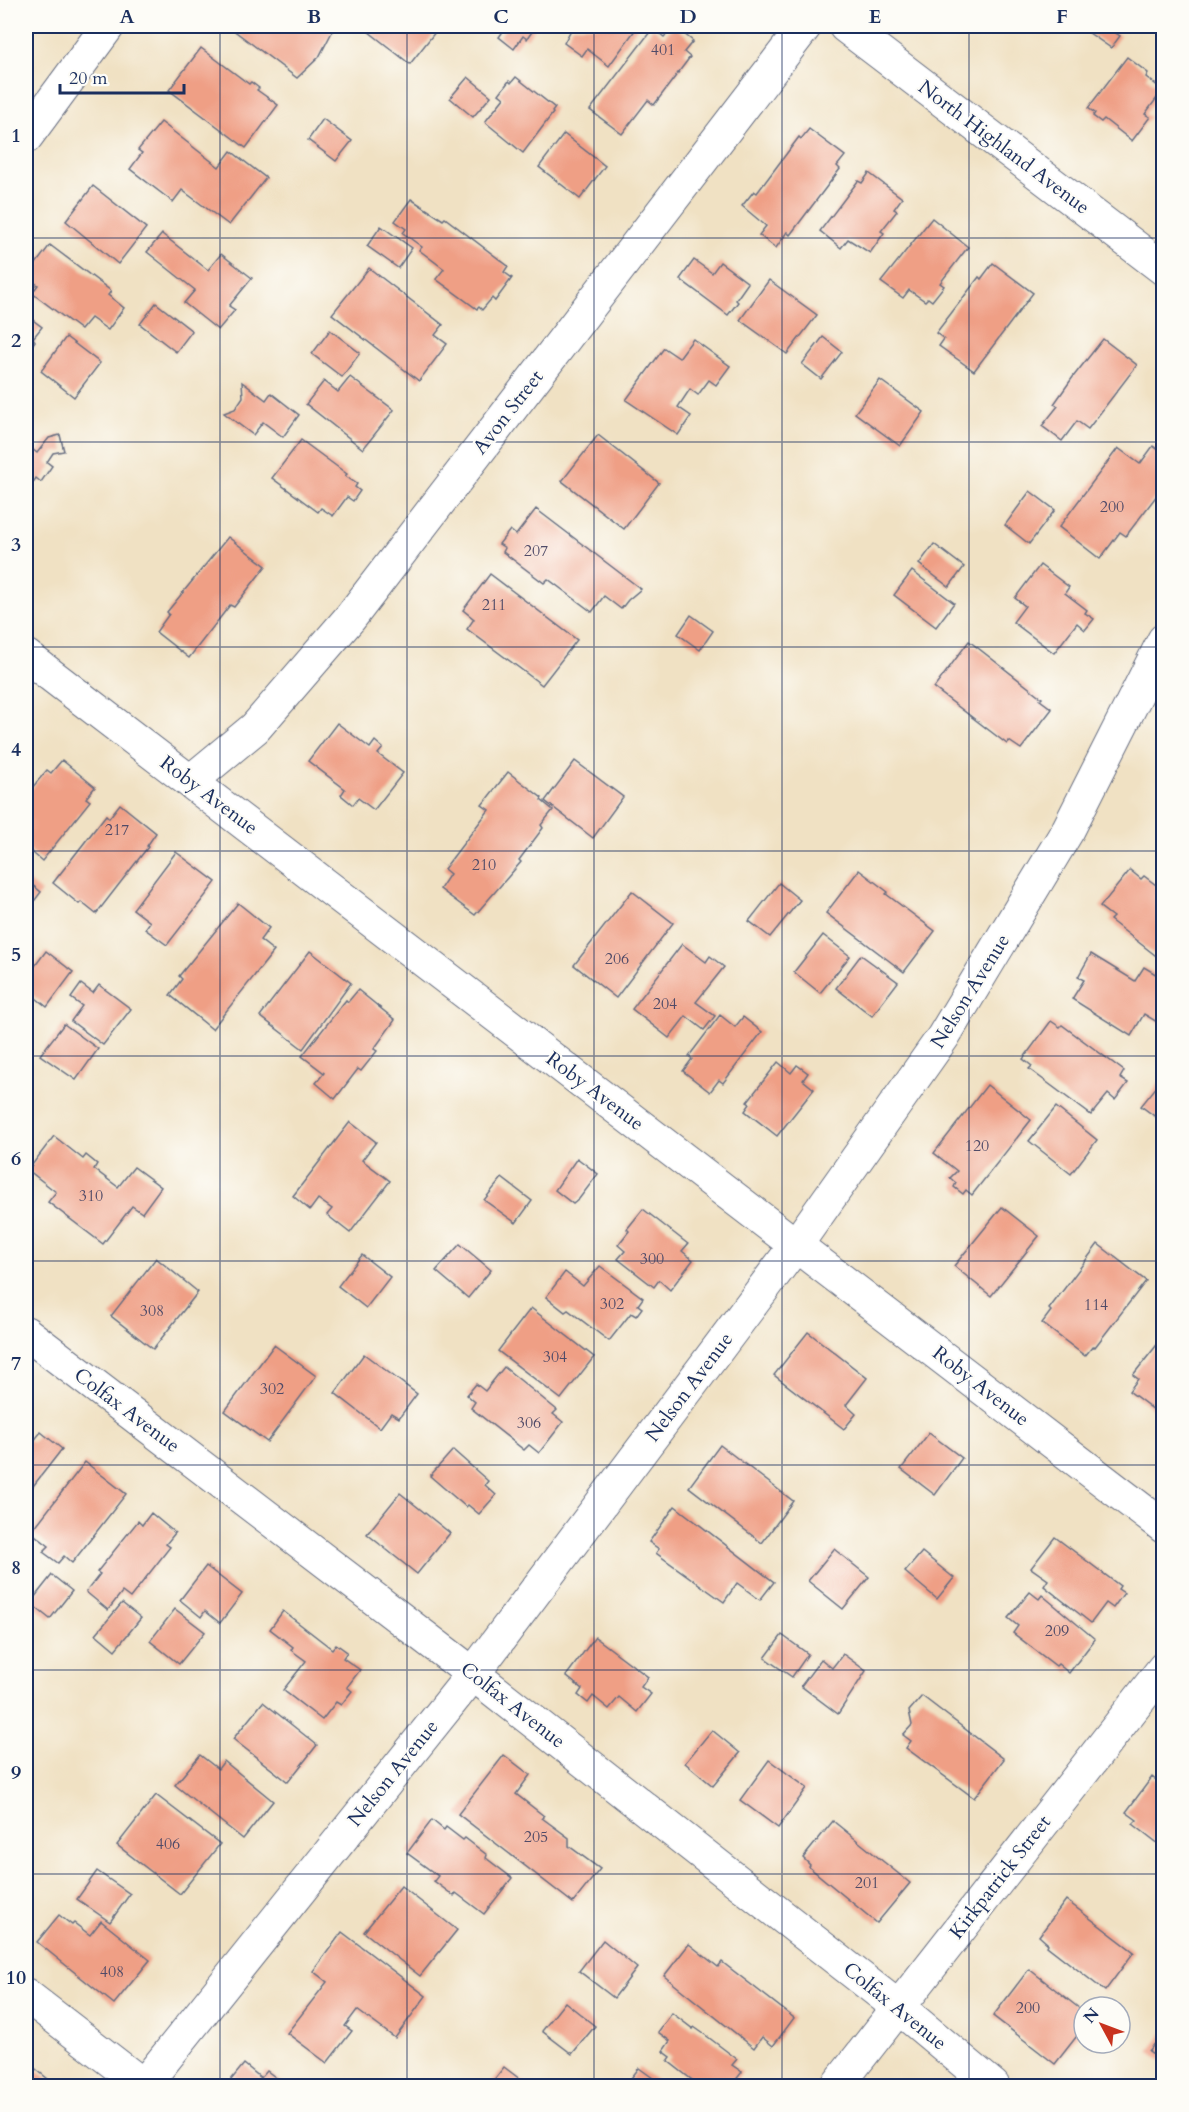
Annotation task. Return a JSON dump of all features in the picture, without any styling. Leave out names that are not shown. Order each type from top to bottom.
[{"type":"street","points":[[26,137],[108,26]]},
{"type":"street","name":"Avon Street","points":[[191,781],[255,728],[350,618],[805,26]]},
{"type":"street","name":"North Highland Avenue","points":[[845,26],[1164,269]]},
{"type":"street","name":"Nelson Avenue","points":[[144,2086],[473,1674],[796,1245],[943,1037],[1068,830],[1164,640]]},
{"type":"street","name":"Roby Avenue","points":[[26,656],[1164,1527]]},
{"type":"street","name":"Colfax Avenue","points":[[26,1333],[473,1674],[898,2007],[993,2086]]},
{"type":"street","name":"Kirkpatrick Street","points":[[837,2086],[1164,1668]]},
{"type":"street","points":[[26,1995],[144,2086]]},
{"type":"building","points":[[228,26],[327,26],[333,30],[319,57],[297,78]]},
{"type":"building","points":[[366,26],[429,26],[436,31],[410,64],[364,28]]},
{"type":"building","points":[[507,26],[536,26],[527,39],[523,36],[514,49],[499,37]]},
{"type":"building","points":[[573,26],[638,26],[609,66],[587,49],[582,56],[564,43]]},
{"type":"building","points":[[674,26],[693,41],[684,52],[690,57],[654,105],[648,100],[622,134],[590,110],[653,28],[664,37]]},
{"type":"building","points":[[1013,26],[1030,26],[1023,34]]},
{"type":"building","points":[[1079,26],[1105,26],[1120,36],[1111,48]]},
{"type":"building","points":[[201,48],[249,84],[251,82],[259,88],[257,90],[278,105],[246,148],[169,90]]},
{"type":"building","points":[[1127,57],[1148,73],[1146,77],[1163,90],[1145,114],[1150,117],[1132,141],[1104,119],[1101,122],[1093,116],[1095,113],[1088,108]]},
{"type":"building","points":[[468,77],[491,96],[473,117],[450,98]]},
{"type":"building","points":[[516,77],[555,108],[523,153],[485,122],[504,98],[499,94],[509,81],[511,83]]},
{"type":"building","points":[[323,119],[352,141],[336,161],[308,140]]},
{"type":"building","points":[[161,122],[219,167],[231,151],[266,178],[229,225],[182,190],[173,202],[130,169],[142,153],[138,150]]},
{"type":"building","points":[[809,129],[845,156],[837,166],[840,169],[790,235],[787,232],[776,248],[759,235],[766,226],[742,206],[754,191],[757,193],[799,137],[801,139]]},
{"type":"building","points":[[564,134],[605,166],[580,199],[539,167]]},
{"type":"building","points":[[869,173],[902,198],[894,209],[897,211],[881,231],[884,233],[870,253],[848,239],[841,248],[820,231],[858,181],[862,183]]},
{"type":"building","points":[[93,186],[146,228],[118,264],[66,221]]},
{"type":"building","points":[[411,199],[443,220],[445,218],[508,266],[504,272],[512,278],[495,301],[492,298],[482,310],[479,307],[477,309],[436,279],[444,269],[419,250],[422,247],[403,233],[406,229],[395,221]]},
{"type":"building","points":[[932,218],[968,247],[940,283],[944,286],[932,301],[928,298],[925,301],[909,290],[903,298],[881,282]]},
{"type":"building","points":[[381,226],[412,248],[398,268],[367,246]]},
{"type":"building","points":[[162,234],[208,270],[221,254],[252,278],[229,306],[235,310],[218,330],[184,303],[195,290],[147,252]]},
{"type":"building","points":[[50,245],[111,291],[108,295],[124,308],[108,330],[91,318],[81,330],[32,293],[38,285],[26,277]]},
{"type":"building","points":[[694,260],[712,273],[720,262],[748,283],[728,315],[680,279]]},
{"type":"building","points":[[993,263],[1033,293],[974,371],[939,346],[944,339],[936,333],[979,277],[981,279]]},
{"type":"building","points":[[369,268],[443,325],[435,335],[447,344],[419,381],[332,314]]},
{"type":"building","points":[[769,280],[817,315],[787,354],[740,320]]},
{"type":"building","points":[[156,303],[192,331],[176,352],[140,324]]},
{"type":"building","points":[[26,315],[42,327],[33,338],[35,341],[26,354]]},
{"type":"building","points":[[330,330],[360,353],[342,377],[312,354]]},
{"type":"building","points":[[66,337],[100,363],[74,397],[41,371]]},
{"type":"building","points":[[823,337],[842,352],[821,379],[802,364]]},
{"type":"building","points":[[693,339],[730,366],[716,385],[709,380],[698,395],[690,389],[678,407],[691,416],[678,435],[626,400],[664,348],[679,358]]},
{"type":"building","points":[[1103,339],[1137,365],[1088,429],[1077,421],[1062,441],[1042,426],[1058,406],[1054,404]]},
{"type":"building","points":[[350,377],[394,410],[363,449],[306,404],[324,381],[338,392]]},
{"type":"building","points":[[880,380],[924,412],[900,446],[855,413]]},
{"type":"building","points":[[242,382],[266,400],[271,393],[299,415],[283,437],[263,422],[253,435],[224,413],[235,409],[243,397]]},
{"type":"building","points":[[60,435],[64,451],[53,453],[47,462],[52,466],[41,482],[36,478],[26,493],[26,454],[32,449],[37,453],[49,438]]},
{"type":"building","points":[[598,435],[659,483],[624,529],[562,481]]},
{"type":"building","points":[[301,440],[347,474],[345,476],[357,484],[355,487],[360,491],[353,501],[347,497],[333,516],[321,508],[318,512],[272,478]]},
{"type":"building","points":[[1153,446],[1164,454],[1164,486],[1126,536],[1120,532],[1100,559],[1059,527],[1118,448],[1140,464]]},
{"type":"building","points":[[1030,491],[1055,510],[1029,544],[1005,525]]},
{"type":"building","points":[[536,509],[641,589],[621,609],[604,596],[592,612],[548,579],[544,583],[503,552],[505,548],[499,544],[510,530],[516,535]]},
{"type":"building","points":[[228,537],[266,566],[234,607],[230,605],[189,658],[156,632],[169,614],[167,612]]},
{"type":"building","points":[[934,544],[964,567],[949,587],[919,564]]},
{"type":"building","points":[[1040,565],[1069,587],[1065,593],[1087,610],[1085,613],[1094,619],[1085,630],[1077,623],[1054,653],[1013,622],[1025,606],[1015,598]]},
{"type":"building","points":[[912,571],[954,603],[936,627],[894,595]]},
{"type":"building","points":[[490,574],[577,640],[542,685],[467,629],[474,619],[463,610]]},
{"type":"building","points":[[691,615],[713,631],[700,650],[678,634]]},
{"type":"building","points":[[969,641],[1042,698],[1040,700],[1052,709],[1021,749],[1009,741],[1007,744],[934,688]]},
{"type":"building","points":[[337,723],[370,748],[375,741],[383,748],[378,754],[403,773],[374,810],[358,798],[353,805],[341,795],[345,789],[308,761]]},
{"type":"building","points":[[62,760],[95,787],[86,798],[90,801],[42,861],[26,847],[26,795],[47,770],[51,773]]},
{"type":"building","points":[[575,761],[623,797],[593,838],[545,801]]},
{"type":"building","points":[[508,772],[542,798],[541,800],[553,810],[541,825],[543,828],[519,860],[521,862],[475,915],[440,889],[450,874],[444,869],[489,810],[482,805]]},
{"type":"building","points":[[120,804],[156,833],[148,847],[96,914],[81,902],[79,904],[53,883],[106,815],[109,818]]},
{"type":"building","points":[[176,852],[216,882],[167,945],[145,929],[150,922],[133,909]]},
{"type":"building","points":[[859,870],[888,892],[886,894],[935,931],[904,972],[826,913]]},
{"type":"building","points":[[1130,870],[1141,879],[1144,876],[1164,891],[1164,962],[1110,920],[1113,917],[1100,907]]},
{"type":"building","points":[[26,880],[41,892],[26,912]]},
{"type":"building","points":[[779,883],[800,900],[770,937],[749,921]]},
{"type":"building","points":[[632,891],[673,923],[616,998],[574,965]]},
{"type":"building","points":[[238,903],[269,928],[260,940],[274,951],[212,1029],[170,995],[182,979],[179,976]]},
{"type":"building","points":[[823,935],[850,956],[820,993],[794,972]]},
{"type":"building","points":[[682,944],[706,962],[710,956],[724,967],[696,1002],[715,1016],[704,1030],[686,1016],[669,1038],[632,1009]]},
{"type":"building","points":[[46,951],[73,972],[47,1007],[26,990],[26,978]]},
{"type":"building","points":[[310,951],[351,983],[303,1049],[260,1016]]},
{"type":"building","points":[[1091,954],[1135,981],[1144,967],[1164,979],[1162,1025],[1144,1014],[1131,1036],[1072,999],[1084,980],[1078,977]]},
{"type":"building","points":[[861,955],[898,982],[872,1016],[836,988]]},
{"type":"building","points":[[81,984],[93,993],[99,985],[131,1009],[103,1045],[71,1021],[82,1006],[71,998]]},
{"type":"building","points":[[358,990],[395,1020],[374,1049],[377,1051],[361,1071],[358,1069],[335,1099],[316,1083],[324,1073],[302,1056],[346,1000],[348,1002]]},
{"type":"building","points":[[720,1015],[735,1027],[743,1017],[762,1032],[723,1083],[719,1080],[710,1092],[683,1071],[692,1059],[689,1056]]},
{"type":"building","points":[[1051,1021],[1060,1027],[1062,1025],[1124,1071],[1120,1078],[1128,1083],[1115,1100],[1108,1094],[1091,1115],[1029,1069],[1032,1066],[1023,1059]]},
{"type":"building","points":[[64,1024],[98,1049],[76,1080],[40,1055]]},
{"type":"building","points":[[778,1062],[791,1073],[797,1065],[808,1073],[803,1080],[814,1089],[777,1136],[745,1111],[750,1104],[747,1102]]},
{"type":"building","points":[[1162,1080],[1164,1082],[1164,1123],[1141,1106]]},
{"type":"building","points":[[987,1085],[1031,1120],[972,1195],[966,1190],[963,1194],[954,1187],[956,1183],[950,1178],[957,1171],[934,1153]]},
{"type":"building","points":[[1056,1107],[1097,1140],[1071,1174],[1029,1141]]},
{"type":"building","points":[[350,1122],[376,1142],[362,1160],[390,1181],[350,1233],[327,1215],[332,1209],[318,1199],[310,1210],[293,1196]]},
{"type":"building","points":[[54,1136],[83,1159],[86,1155],[97,1164],[94,1169],[118,1187],[134,1167],[161,1187],[142,1213],[132,1206],[103,1244],[48,1202],[56,1192],[28,1170]]},
{"type":"building","points":[[577,1158],[598,1174],[573,1204],[555,1190]]},
{"type":"building","points":[[502,1178],[532,1201],[516,1223],[484,1200]]},
{"type":"building","points":[[1002,1207],[1039,1236],[991,1296],[954,1266]]},
{"type":"building","points":[[643,1209],[688,1244],[682,1251],[693,1260],[670,1290],[659,1280],[654,1287],[618,1259],[625,1251],[618,1245]]},
{"type":"building","points":[[460,1244],[491,1270],[468,1298],[436,1271]]},
{"type":"building","points":[[1098,1244],[1146,1281],[1095,1347],[1093,1346],[1085,1356],[1042,1323],[1051,1311],[1049,1309]]},
{"type":"building","points":[[362,1255],[390,1277],[366,1308],[338,1286]]},
{"type":"building","points":[[156,1258],[198,1292],[153,1349],[111,1316]]},
{"type":"building","points":[[600,1266],[643,1298],[638,1305],[642,1308],[636,1316],[631,1313],[609,1341],[568,1310],[565,1312],[546,1297],[565,1272],[583,1286]]},
{"type":"building","points":[[531,1308],[594,1357],[561,1399],[498,1351]]},
{"type":"building","points":[[808,1332],[867,1378],[846,1405],[856,1414],[844,1429],[774,1375]]},
{"type":"building","points":[[1164,1336],[1164,1414],[1162,1416],[1129,1391],[1138,1379],[1133,1375]]},
{"type":"building","points":[[274,1345],[316,1376],[267,1442],[225,1411]]},
{"type":"building","points":[[364,1354],[417,1394],[399,1418],[391,1413],[380,1428],[335,1393]]},
{"type":"building","points":[[504,1367],[557,1410],[553,1414],[563,1422],[539,1453],[529,1445],[524,1450],[471,1408],[475,1402],[467,1395],[476,1384],[485,1391]]},
{"type":"building","points":[[41,1432],[62,1449],[26,1495],[26,1437],[32,1443]]},
{"type":"building","points":[[929,1433],[962,1458],[935,1495],[901,1469]]},
{"type":"building","points":[[720,1445],[793,1501],[762,1543],[689,1487]]},
{"type":"building","points":[[453,1450],[488,1481],[485,1485],[496,1495],[479,1514],[468,1505],[466,1507],[430,1476]]},
{"type":"building","points":[[85,1462],[126,1494],[72,1563],[64,1556],[58,1563],[43,1552],[49,1546],[31,1532]]},
{"type":"building","points":[[400,1493],[450,1533],[417,1574],[367,1534]]},
{"type":"building","points":[[675,1506],[774,1582],[760,1600],[737,1583],[724,1602],[656,1553],[659,1549],[649,1542]]},
{"type":"building","points":[[151,1513],[175,1533],[166,1544],[170,1547],[130,1598],[122,1592],[108,1610],[86,1592],[100,1574],[97,1572],[138,1521],[142,1525]]},
{"type":"building","points":[[1055,1537],[1120,1586],[1118,1589],[1124,1593],[1113,1608],[1106,1603],[1091,1623],[1044,1586],[1048,1580],[1031,1568]]},
{"type":"building","points":[[834,1549],[869,1577],[843,1609],[808,1581]]},
{"type":"building","points":[[922,1552],[954,1578],[937,1599],[905,1572]]},
{"type":"building","points":[[206,1566],[242,1594],[220,1623],[205,1611],[201,1617],[180,1600]]},
{"type":"building","points":[[52,1575],[72,1591],[50,1619],[30,1603]]},
{"type":"building","points":[[1030,1592],[1039,1599],[1042,1595],[1095,1639],[1069,1673],[1058,1664],[1056,1666],[1013,1633],[1018,1626],[1008,1618]]},
{"type":"building","points":[[122,1603],[141,1618],[115,1650],[96,1634]]},
{"type":"building","points":[[175,1609],[205,1632],[179,1664],[150,1641]]},
{"type":"building","points":[[283,1611],[332,1649],[336,1644],[347,1652],[343,1658],[360,1670],[347,1687],[352,1691],[341,1705],[336,1702],[322,1720],[283,1690],[306,1661],[291,1650],[293,1647],[270,1629]]},
{"type":"building","points":[[782,1635],[808,1654],[792,1677],[765,1658]]},
{"type":"building","points":[[595,1637],[648,1677],[641,1687],[651,1694],[637,1712],[619,1697],[609,1709],[593,1696],[588,1703],[578,1695],[582,1689],[566,1676]]},
{"type":"building","points":[[843,1654],[866,1671],[838,1714],[801,1686],[821,1659],[832,1668]]},
{"type":"building","points":[[922,1696],[1004,1759],[974,1798],[906,1748],[911,1741],[903,1735],[912,1725],[909,1711]]},
{"type":"building","points":[[263,1702],[317,1745],[288,1782],[233,1739]]},
{"type":"building","points":[[712,1730],[740,1753],[713,1786],[685,1763]]},
{"type":"building","points":[[200,1755],[218,1769],[224,1761],[273,1801],[243,1839],[175,1785]]},
{"type":"building","points":[[504,1755],[530,1775],[516,1794],[544,1816],[542,1818],[569,1838],[569,1846],[600,1869],[573,1903],[458,1814]]},
{"type":"building","points":[[769,1760],[807,1788],[778,1828],[740,1800]]},
{"type":"building","points":[[1152,1777],[1164,1786],[1164,1848],[1133,1824],[1137,1820],[1126,1812]]},
{"type":"building","points":[[156,1795],[220,1844],[180,1894],[117,1845]]},
{"type":"building","points":[[432,1820],[444,1830],[446,1827],[463,1840],[465,1838],[512,1878],[484,1914],[456,1893],[454,1896],[434,1881],[438,1876],[407,1853]]},
{"type":"building","points":[[833,1821],[910,1883],[877,1923],[809,1867],[810,1865],[803,1858]]},
{"type":"building","points":[[97,1871],[130,1894],[110,1922],[77,1899]]},
{"type":"building","points":[[401,1886],[457,1930],[420,1976],[364,1932]]},
{"type":"building","points":[[1066,1900],[1134,1952],[1105,1991],[1047,1946],[1048,1944],[1039,1936]]},
{"type":"building","points":[[59,1915],[90,1935],[101,1921],[150,1960],[114,2004],[37,1942]]},
{"type":"building","points":[[342,1932],[426,1996],[395,2038],[357,2010],[345,2026],[352,2031],[327,2063],[287,2033],[327,1982],[313,1971]]},
{"type":"building","points":[[603,1940],[637,1968],[614,1998],[579,1971]]},
{"type":"building","points":[[689,1944],[718,1967],[722,1962],[794,2018],[773,2046],[762,2037],[754,2048],[664,1976]]},
{"type":"building","points":[[1029,1969],[1072,2003],[1072,2042],[1055,2064],[993,2016]]},
{"type":"building","points":[[565,2002],[595,2026],[572,2054],[542,2031]]},
{"type":"building","points":[[672,2013],[737,2059],[732,2065],[742,2072],[731,2086],[700,2086],[668,2061],[671,2057],[663,2051],[670,2041],[658,2032]]},
{"type":"building","points":[[1164,2032],[1164,2062],[1149,2051]]},
{"type":"building","points":[[26,2061],[48,2079],[42,2086],[26,2086]]},
{"type":"building","points":[[244,2064],[261,2078],[267,2071],[287,2086],[226,2086]]},
{"type":"building","points":[[504,2067],[529,2086],[489,2086]]},
{"type":"building","points":[[639,2068],[664,2086],[625,2086]]}]
